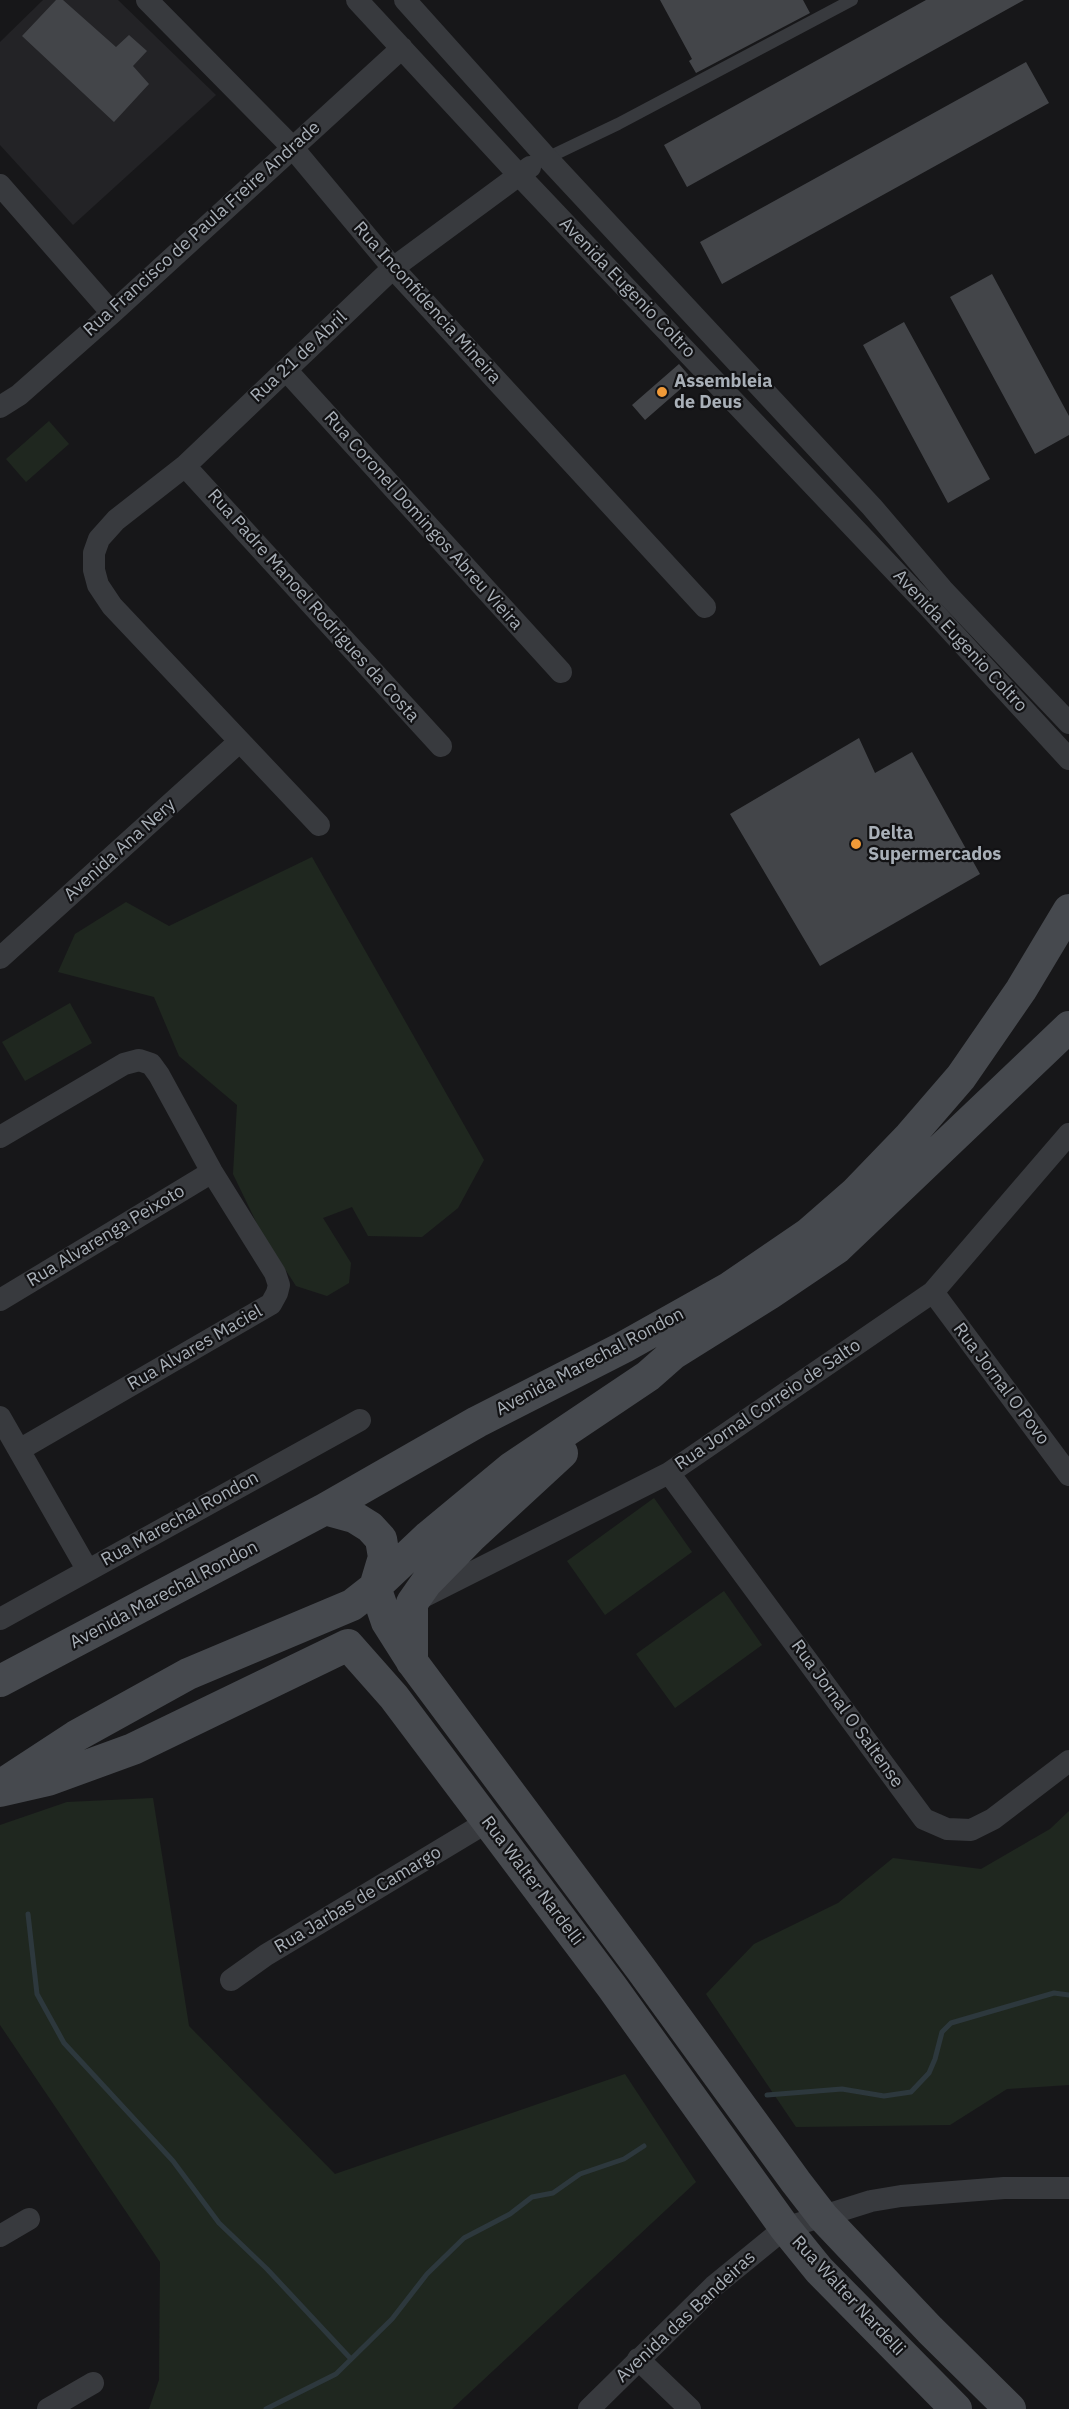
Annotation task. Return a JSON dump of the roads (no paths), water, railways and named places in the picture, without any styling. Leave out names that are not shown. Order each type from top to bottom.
[{"type":"main road","name":"Avenida Marechal Rondon","points":[[0,1681],[325,1509],[477,1422],[624,1347],[719,1293],[808,1234],[855,1193],[910,1136],[961,1077],[1021,990],[1069,910]]},
{"type":"main road","name":"Avenida Marechal Rondon","points":[[0,1786],[76,1736],[188,1674],[352,1605],[375,1587],[429,1536],[511,1468],[648,1376],[673,1354],[837,1248],[1069,1027]]},
{"type":"main road","points":[[412,1663],[412,1603],[426,1583],[471,1537],[648,1376]]},
{"type":"main road","points":[[325,1509],[354,1517],[370,1527],[381,1539],[384,1557],[375,1587]]},
{"type":"main road","name":"Rua Walter Nardelli","points":[[375,1587],[387,1622],[412,1663],[823,2217],[930,2330],[1010,2409]]},
{"type":"main road","name":"Rua Walter Nardelli","points":[[0,1791],[48,1780],[133,1749],[348,1645],[394,1697],[612,1987],[785,2229],[819,2270],[956,2409]]},
{"type":"street","name":"Rua Inconfidencia Mineira","points":[[147,0],[292,147],[393,268],[705,607]]},
{"type":"street","name":"Avenida Eugenio Coltro","points":[[357,0],[519,175],[728,393],[935,597],[1069,723]]},
{"type":"street","name":"Avenida Eugenio Coltro","points":[[405,0],[547,158],[872,507],[935,597],[1069,759]]},
{"type":"street","name":"Rua Francisco de Paula Freire Andrade","points":[[0,407],[19,395],[112,313],[402,48]]},
{"type":"street","name":"Rua 21 de Abril","points":[[239,742],[112,606],[98,585],[93,570],[94,553],[99,539],[116,520],[185,466],[393,268],[519,175],[547,158]]},
{"type":"street","points":[[0,185],[112,313]]},
{"type":"street","name":"Rua Coronel Domingos Abreu Vieira","points":[[286,370],[561,672]]},
{"type":"street","points":[[728,393],[748,375]]},
{"type":"street","name":"Rua Padre Manoel Rodrigues da Costa","points":[[185,466],[441,746]]},
{"type":"street","points":[[239,742],[319,825]]},
{"type":"street","name":"Avenida Ana Nery","points":[[0,958],[239,742]]},
{"type":"street","name":"Rua Alvares Maciel","points":[[0,1137],[124,1064],[139,1060],[151,1064],[159,1074],[212,1172],[275,1273],[279,1285],[271,1304],[19,1450]]},
{"type":"street","name":"Rua Jornal Correio de Salto","points":[[412,1603],[669,1473],[933,1292],[1069,1134]]},
{"type":"street","name":"Rua Alvarenga Peixoto","points":[[0,1300],[212,1172]]},
{"type":"street","name":"Rua Jornal O Povo","points":[[933,1292],[1069,1475]]},
{"type":"street","points":[[0,1417],[87,1569]]},
{"type":"street","name":"Rua Marechal Rondon","points":[[0,1618],[360,1420]]},
{"type":"street","name":"Rua Jornal O Saltense","points":[[669,1473],[924,1819],[947,1829],[970,1830],[993,1819],[1069,1761]]},
{"type":"street","name":"Rua Jarbas de Camargo","points":[[231,1980],[266,1955],[487,1822]]},
{"type":"street","name":"Avenida das Bandeiras","points":[[589,2409],[714,2286],[785,2229],[871,2201],[901,2196],[1004,2188],[1069,2190]]},
{"type":"street","points":[[0,2236],[29,2219]]},
{"type":"street","points":[[638,2359],[690,2409]]},
{"type":"street","points":[[48,2409],[93,2383]]},
{"type":"lane","points":[[547,158],[618,124],[852,0]]},
{"type":"waterway","points":[[28,1914],[37,1994],[64,2043],[173,2161],[219,2223],[267,2269],[351,2359]]},
{"type":"waterway","points":[[767,2095],[842,2089],[884,2096],[911,2092],[929,2073],[942,2032],[951,2023],[1054,1993],[1069,1995]]},
{"type":"waterway","points":[[266,2409],[336,2374],[392,2319],[427,2274],[464,2238],[510,2214],[532,2197],[553,2193],[580,2174],[624,2159],[644,2146]]},
{"type":"place","name":"Assembleia de Deus","points":[[662,392]]},
{"type":"place","name":"Delta Supermercados","points":[[856,844]]}]
